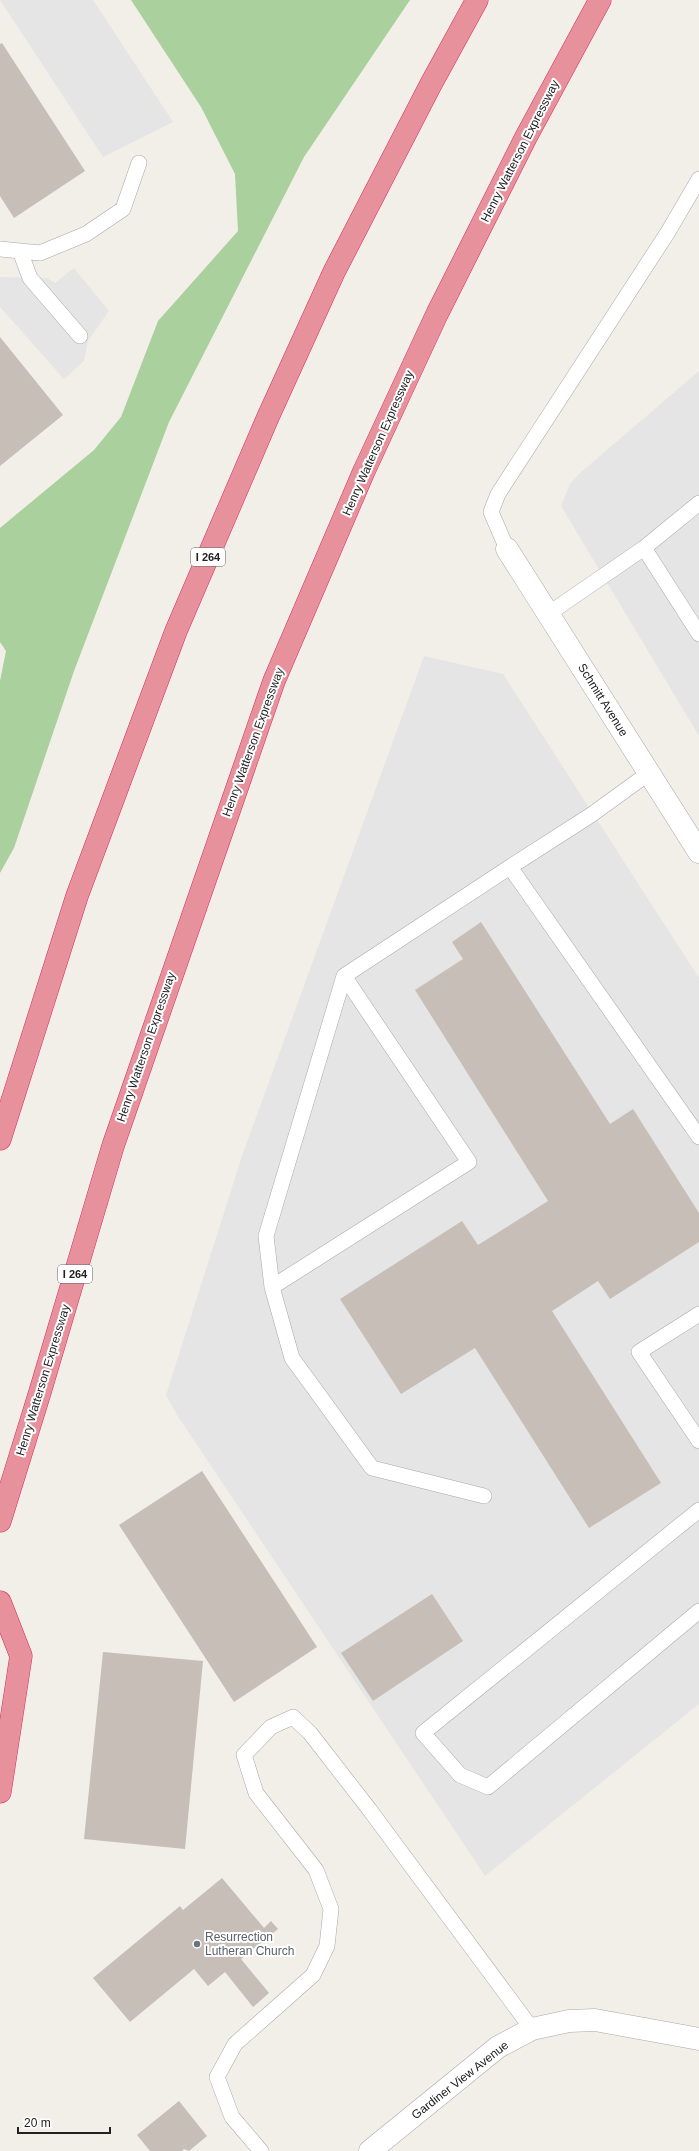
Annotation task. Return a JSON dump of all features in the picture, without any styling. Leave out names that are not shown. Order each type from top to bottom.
[{"type":"highway","name":"I 264","points":[[0,1139],[77,896],[176,631],[268,417],[334,272],[430,84],[477,0]]},
{"type":"highway","name":"Henry Watterson Expressway","points":[[0,1521],[113,1146],[274,681],[364,471],[437,314],[526,137],[600,0]]},
{"type":"highway","points":[[0,1602],[21,1656],[0,1792]]},
{"type":"street","name":"Schmitt Avenue","points":[[506,549],[699,852]]},
{"type":"street","name":"Gardiner View Avenue","points":[[370,2151],[498,2047],[532,2029],[569,2021],[595,2020],[699,2039]]},
{"type":"lane","points":[[0,249],[40,253],[86,234],[123,209],[139,163]]},
{"type":"lane","points":[[506,549],[491,512],[498,494],[664,238],[699,179]]},
{"type":"lane","points":[[20,251],[30,278],[80,336]]},
{"type":"lane","points":[[548,614],[644,548],[699,503]]},
{"type":"lane","points":[[644,548],[699,634]]},
{"type":"lane","points":[[484,1496],[372,1468],[292,1358],[272,1286],[266,1236],[344,976],[591,815],[649,773]]},
{"type":"lane","points":[[510,867],[699,1137]]},
{"type":"lane","points":[[272,1286],[470,1162],[344,976]]},
{"type":"lane","points":[[699,1314],[639,1352],[699,1441]]},
{"type":"lane","points":[[699,1510],[423,1733],[460,1775],[488,1787],[699,1611]]},
{"type":"lane","points":[[261,2151],[232,2117],[217,2076],[235,2044],[313,1975],[327,1946],[331,1909],[316,1870],[256,1793],[244,1755],[271,1727],[293,1717],[310,1734],[369,1809],[532,2029]]},
{"type":"green space","points":[[131,0],[410,0],[304,157],[169,422],[74,671],[14,848],[0,873],[0,681],[6,651],[0,642],[0,528],[94,450],[121,417],[158,321],[238,231],[235,174],[201,107]]},
{"type":"shaded area","points":[[0,0],[93,0],[173,122],[103,157]]},
{"type":"shaded area","points":[[74,268],[109,311],[88,341],[84,361],[64,379],[0,307],[0,277],[47,278],[55,283]]},
{"type":"shaded area","points":[[699,371],[699,736],[561,506],[570,484],[580,473]]},
{"type":"shaded area","points":[[424,656],[503,674],[699,978],[699,1704],[485,1876],[177,1415],[166,1395],[242,1156]]},
{"type":"building","points":[[2,43],[85,171],[14,218],[0,196],[0,44]]},
{"type":"building","points":[[0,337],[63,415],[0,466]]},
{"type":"building","points":[[481,922],[610,1124],[633,1109],[699,1213],[699,1242],[610,1299],[598,1281],[552,1311],[661,1483],[589,1528],[475,1348],[401,1394],[340,1299],[462,1221],[478,1245],[548,1201],[415,990],[463,959],[452,942]]},
{"type":"building","points":[[202,1471],[317,1647],[234,1702],[119,1525]]},
{"type":"building","points":[[432,1594],[463,1641],[373,1701],[341,1653]]},
{"type":"building","points":[[103,1652],[203,1661],[185,1849],[84,1839]]},
{"type":"building","name":"Resurrection Lutheran Church","points":[[222,1878],[264,1928],[271,1921],[278,1929],[241,1959],[269,1993],[253,2007],[225,1972],[208,1986],[194,1969],[130,2022],[93,1978],[180,1906],[183,1910]]},
{"type":"building","points":[[179,2101],[207,2136],[189,2151],[184,2149],[182,2151],[150,2151],[137,2135]]},
{"type":"place","name":"Resurrection Lutheran Church","points":[[197,1944]]}]
